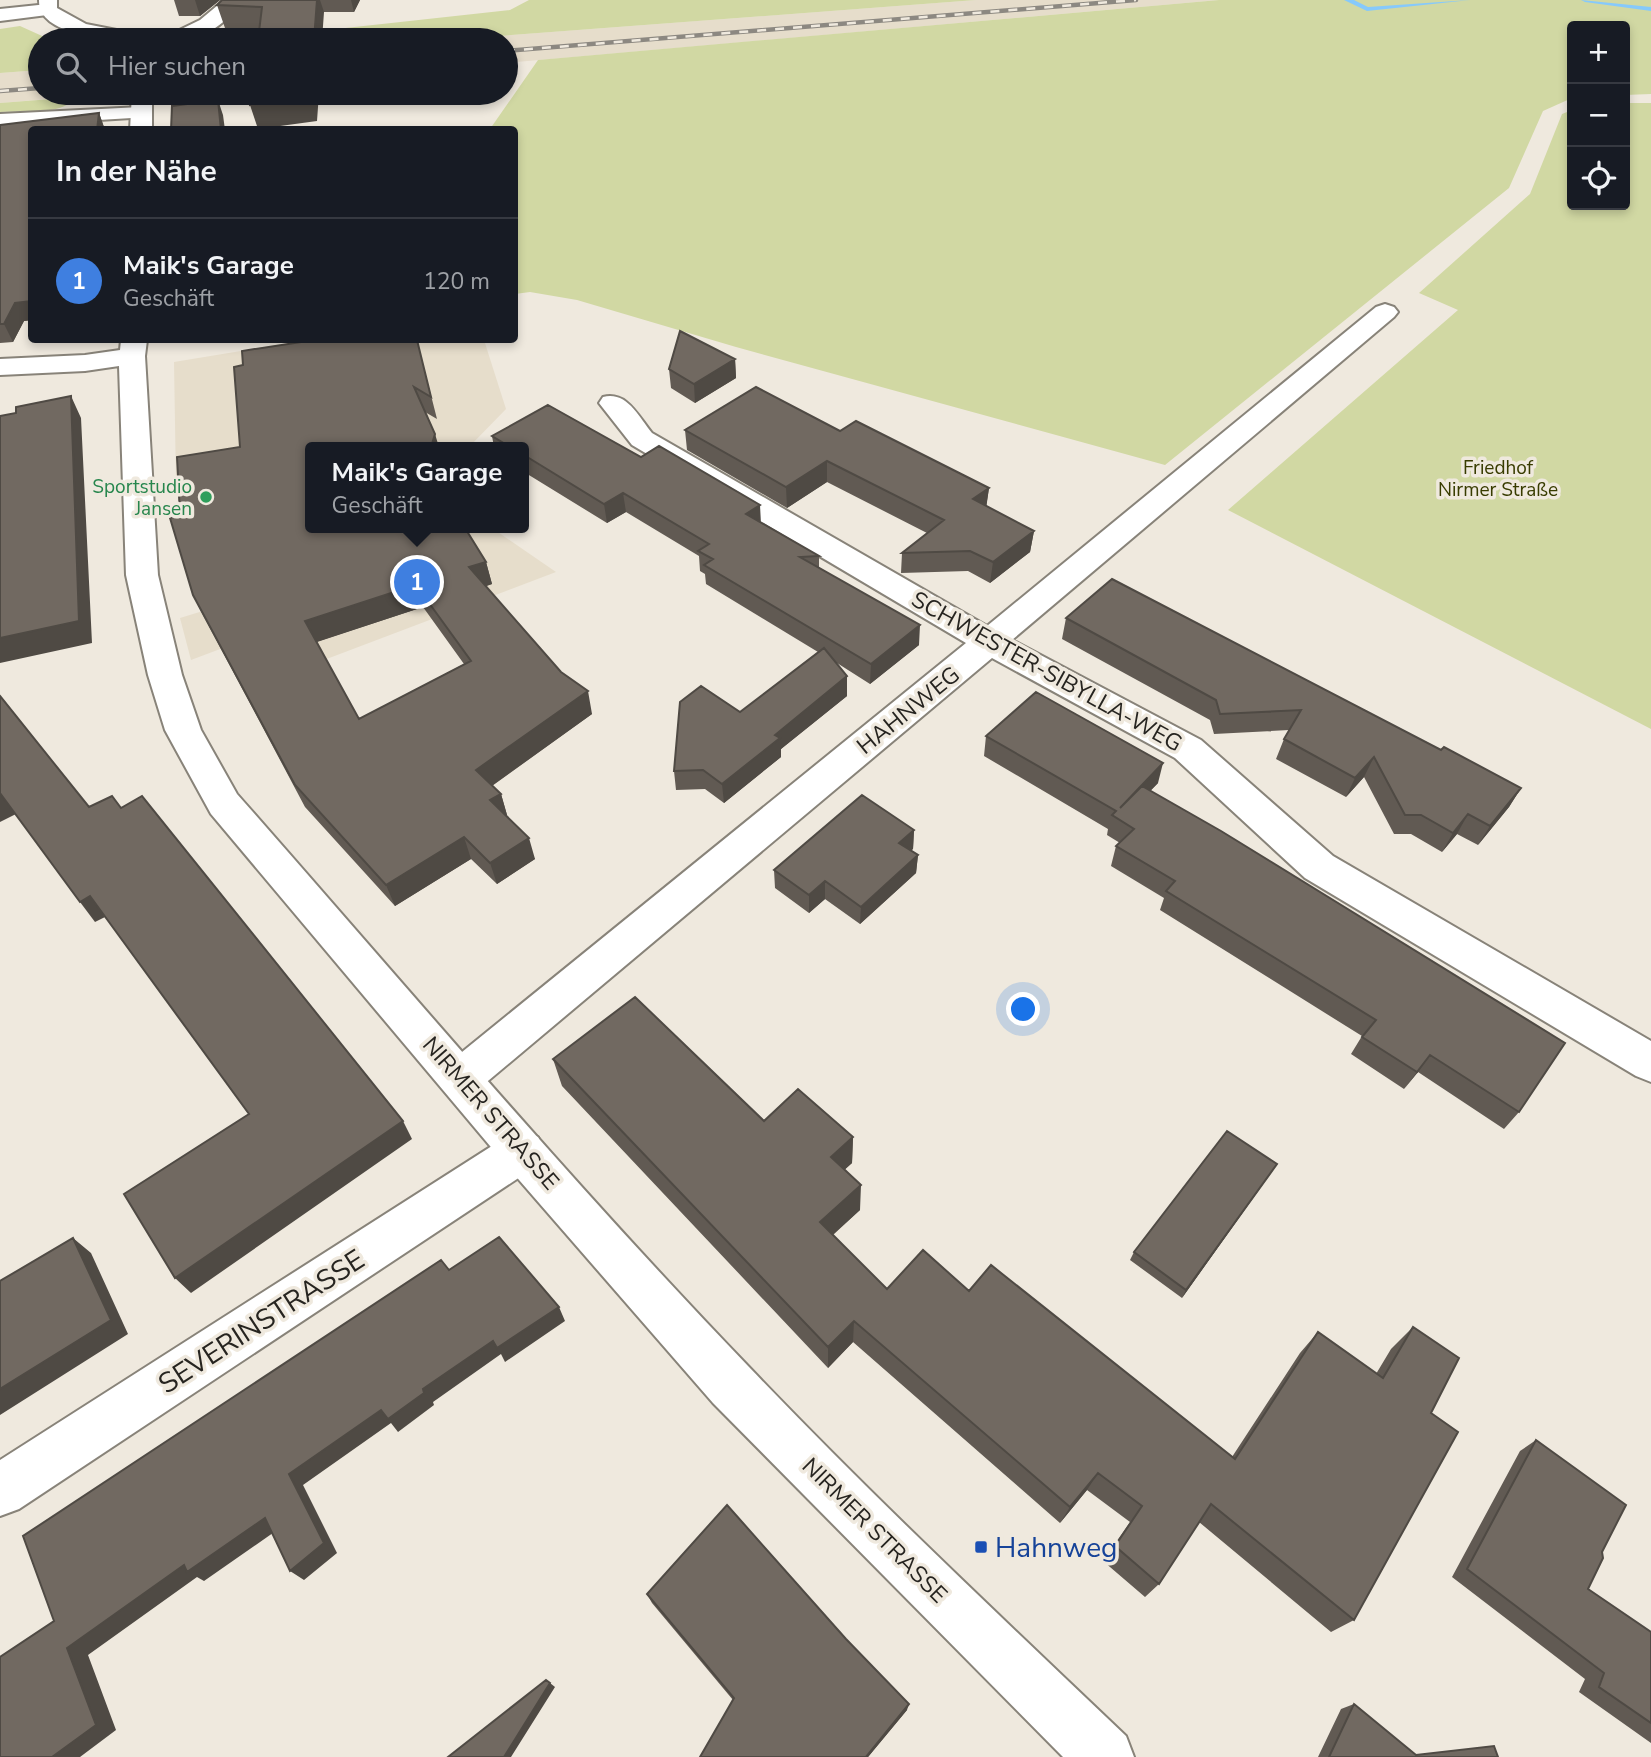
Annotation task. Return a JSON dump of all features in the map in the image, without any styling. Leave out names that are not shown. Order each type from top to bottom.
[{"type":"street","points":[[205,28],[234,0]]},
{"type":"street","points":[[0,15],[48,5],[57,19],[80,28]]},
{"type":"street","points":[[0,120],[142,112]]},
{"type":"street","name":"HAHNWEG","points":[[461,1078],[1385,312]]},
{"type":"street","points":[[0,367],[85,363],[133,348]]},
{"type":"street","name":"NIRMER STRASSE","points":[[133,348],[142,575],[165,675],[183,730],[224,804],[522,1151],[731,1385],[926,1582],[1105,1757]]},
{"type":"street","name":"SCHWESTER-SIBYLLA-WEG","points":[[613,403],[642,439],[1031,666],[1188,749],[1319,867],[1651,1063]]},
{"type":"street","name":"SEVERINSTRASSE","points":[[0,1490],[522,1151]]},
{"type":"shaded area","points":[[976,0],[1219,0],[518,62],[518,35]]},
{"type":"shaded area","points":[[28,71],[28,101],[0,103],[0,73]]},
{"type":"shaded area","points":[[289,343],[485,343],[506,409],[474,442],[305,442],[305,461],[176,484],[174,362]]},
{"type":"shaded area","points":[[458,533],[499,533],[556,572],[324,660],[297,620],[191,660],[180,618]]},
{"type":"green space","points":[[529,0],[976,0],[518,35],[518,28],[346,28],[510,10]]},
{"type":"green space","points":[[1219,0],[1651,0],[1651,94],[1630,95],[1630,21],[1567,21],[1567,100],[1543,111],[1509,188],[1165,465],[736,347],[577,300],[530,292],[518,294],[518,126],[492,126],[507,105],[518,105],[518,89],[538,60]]},
{"type":"green space","points":[[20,26],[28,30],[28,71],[0,73],[0,29]]},
{"type":"green space","points":[[28,101],[28,105],[66,105],[52,110],[0,112],[0,103]]},
{"type":"green space","name":"Friedhof Nirmer Straße","points":[[1630,103],[1651,103],[1651,729],[1228,510],[1458,310],[1419,293],[1530,194],[1562,114],[1567,112],[1567,210],[1630,210]]},
{"type":"building","points":[[222,0],[317,0],[315,28],[259,28],[262,7],[217,5]]},
{"type":"building","points":[[218,105],[221,126],[171,126],[172,106]]},
{"type":"building","points":[[99,113],[97,126],[28,126],[28,301],[15,303],[4,324],[0,324],[0,125]]},
{"type":"building","points":[[680,331],[735,359],[694,384],[669,369]]},
{"type":"building","points":[[294,343],[418,343],[431,397],[414,387],[435,434],[433,442],[305,442],[305,533],[468,533],[486,562],[469,567],[561,672],[588,691],[476,770],[501,794],[490,800],[529,838],[490,863],[464,837],[386,885],[295,785],[193,595],[170,518],[180,515],[177,457],[240,447],[234,367],[243,365],[242,351]],"holes":[[[416,585],[471,661],[359,719],[305,621]]]},
{"type":"building","points":[[756,387],[840,431],[856,421],[989,488],[973,499],[1034,531],[993,562],[970,551],[902,553],[944,520],[827,461],[786,487],[685,430]]},
{"type":"building","points":[[71,396],[79,621],[0,638],[0,416],[16,413],[16,407]]},
{"type":"building","points":[[548,405],[641,457],[659,446],[760,505],[746,514],[819,556],[800,557],[920,625],[871,664],[704,565],[713,559],[698,551],[709,544],[623,493],[604,504],[529,458],[529,442],[502,442],[492,436]]},
{"type":"building","points":[[1112,579],[1441,750],[1444,747],[1521,788],[1490,826],[1468,814],[1453,833],[1421,815],[1405,815],[1374,757],[1355,778],[1284,739],[1301,710],[1220,714],[1216,700],[1066,618]]},
{"type":"building","points":[[824,648],[847,676],[775,735],[780,738],[722,784],[703,770],[674,771],[680,702],[701,686],[740,712]]},
{"type":"building","points":[[1036,692],[1163,763],[1120,808],[1142,786],[1221,831],[1565,1043],[1519,1112],[1430,1055],[1417,1072],[1362,1037],[1376,1020],[1166,891],[1175,881],[1116,846],[1134,829],[1112,815],[1116,811],[986,736]]},
{"type":"building","points":[[0,696],[89,807],[112,796],[121,808],[142,796],[403,1121],[175,1278],[124,1194],[249,1114],[90,896],[80,902],[0,793]]},
{"type":"building","points":[[862,795],[914,830],[899,843],[918,855],[861,907],[825,881],[809,895],[774,870]]},
{"type":"building","points":[[635,997],[764,1121],[798,1089],[853,1137],[831,1157],[861,1185],[820,1222],[887,1289],[923,1250],[969,1291],[991,1265],[1235,1459],[1318,1332],[1383,1378],[1413,1327],[1459,1358],[1431,1413],[1458,1432],[1354,1620],[1211,1504],[1159,1584],[1115,1546],[1142,1506],[1098,1473],[1070,1507],[854,1321],[828,1347],[553,1059]]},
{"type":"building","points":[[1227,1131],[1277,1164],[1186,1290],[1134,1252]]},
{"type":"building","points":[[499,1237],[559,1307],[497,1348],[493,1341],[423,1389],[424,1393],[388,1419],[381,1410],[289,1474],[324,1543],[290,1571],[265,1518],[187,1572],[184,1565],[67,1648],[96,1725],[52,1757],[0,1757],[0,1657],[54,1621],[23,1536],[441,1260],[449,1270]]},
{"type":"building","points":[[73,1238],[111,1320],[0,1389],[0,1281]]},
{"type":"building","points":[[1536,1440],[1626,1505],[1602,1552],[1603,1558],[1588,1589],[1651,1632],[1651,1723],[1599,1687],[1604,1673],[1467,1569]]},
{"type":"building","points":[[727,1505],[846,1639],[909,1704],[866,1757],[700,1757],[734,1698],[647,1594]]},
{"type":"building","points":[[546,1680],[550,1683],[504,1757],[448,1757]]},
{"type":"building","points":[[1354,1704],[1416,1755],[1494,1746],[1498,1757],[1329,1757]]},
{"type":"waterway","points":[[1348,0],[1367,9],[1466,0]]},
{"type":"waterway","points":[[1585,0],[1651,9]]},
{"type":"railway","points":[[518,50],[1136,0]]},
{"type":"railway","points":[[0,91],[28,89]]},
{"type":"place","name":"Sportstudio Jansen","points":[[206,497]]},
{"type":"place","name":"Maik's Garage","points":[[417,582]]},
{"type":"place","name":"Hahnweg","points":[[981,1547]]}]
